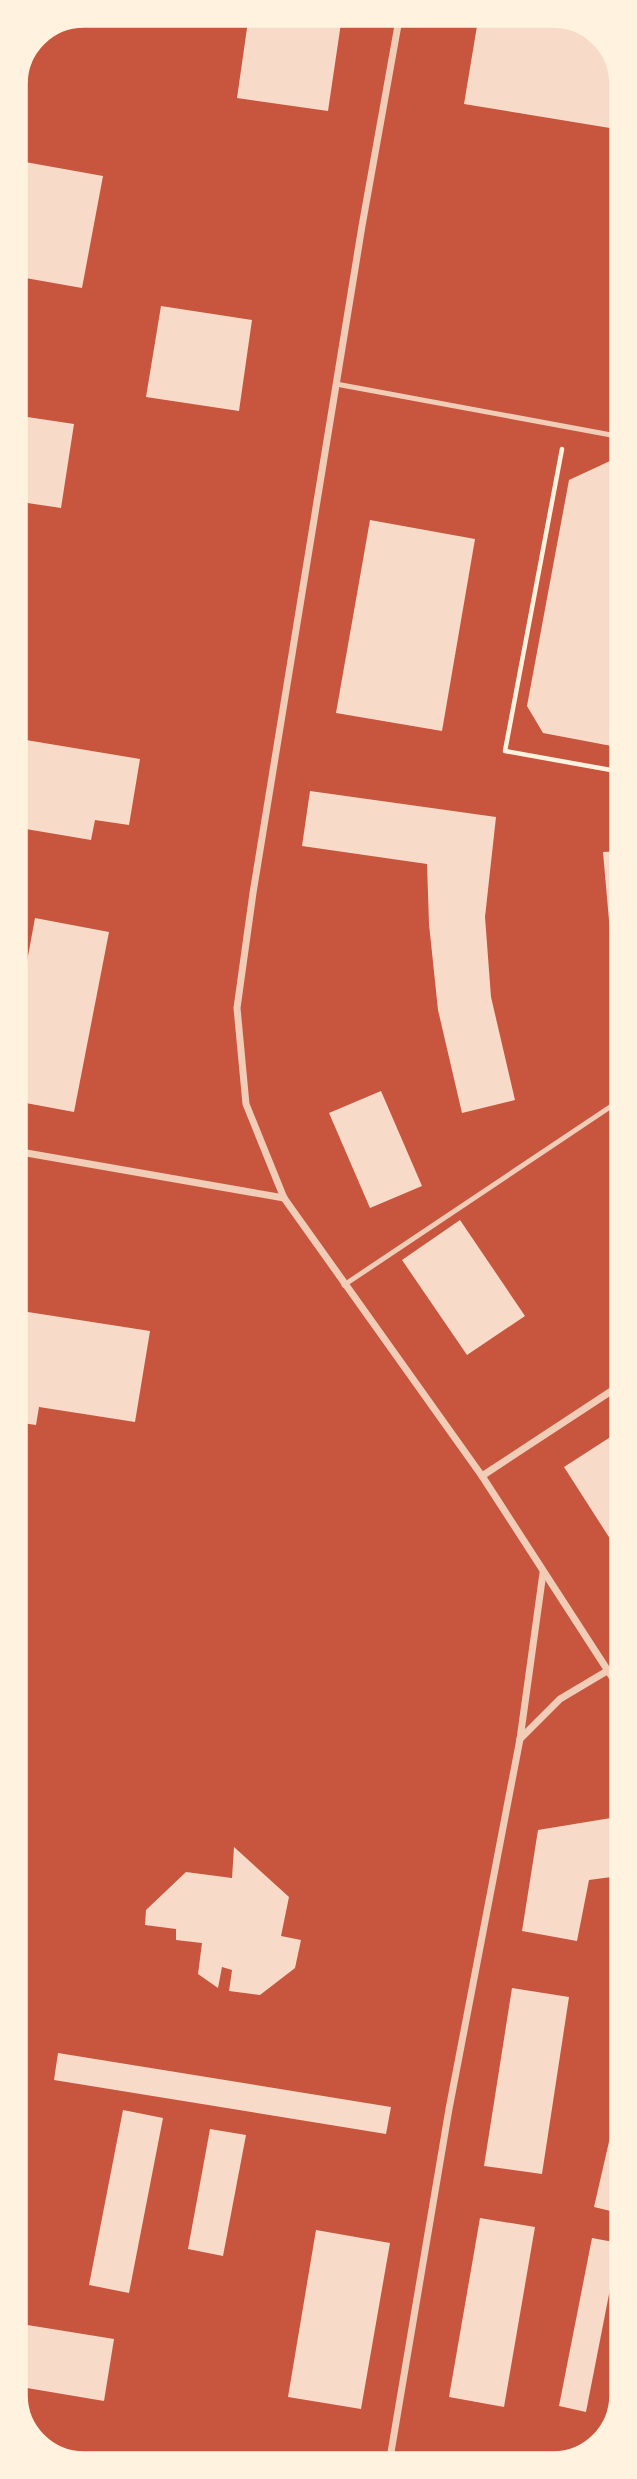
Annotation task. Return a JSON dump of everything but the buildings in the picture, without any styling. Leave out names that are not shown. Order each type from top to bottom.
[{"type":"street","points":[[398,26],[253,893],[237,1009],[246,1104],[284,1198],[482,1476],[611,1677]]},
{"type":"street","points":[[26,1153],[284,1198]]},
{"type":"street","points":[[482,1476],[611,1391]]},
{"type":"street","points":[[391,2453],[449,2109],[520,1739],[543,1573]]},
{"type":"street","points":[[520,1739],[560,1699],[607,1671]]},
{"type":"lane","points":[[336,384],[611,435]]},
{"type":"lane","points":[[344,1285],[611,1106]]},
{"type":"path","points":[[566,428],[505,751],[611,770]]}]
